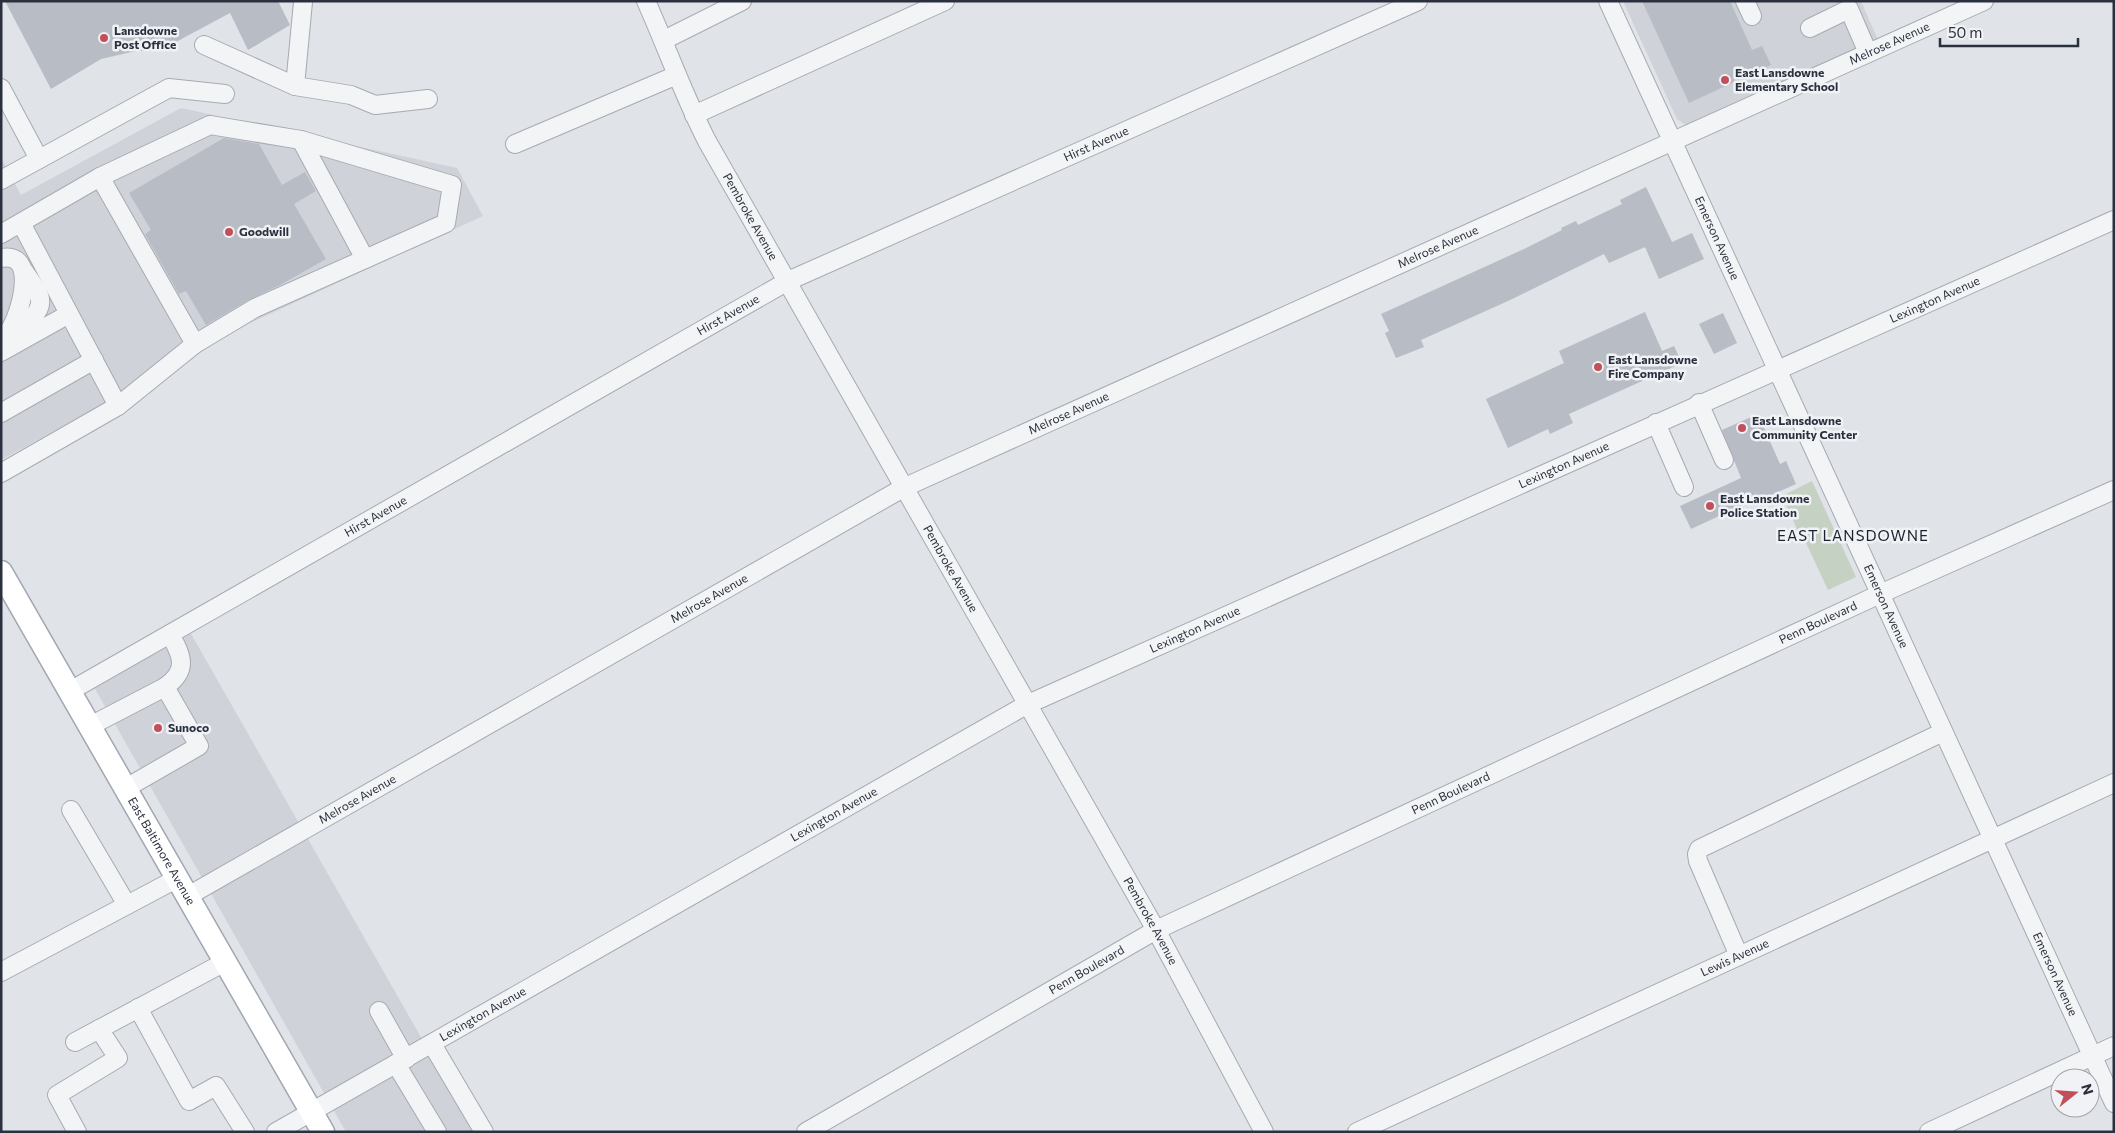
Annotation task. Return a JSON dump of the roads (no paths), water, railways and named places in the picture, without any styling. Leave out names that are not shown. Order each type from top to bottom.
[{"type":"main road","name":"East Baltimore Avenue","points":[[1,572],[323,1132]]},
{"type":"street","points":[[295,86],[303,1]]},
{"type":"street","name":"Pembroke Avenue","points":[[646,1],[694,114],[903,488],[1156,930],[1264,1132]]},
{"type":"street","points":[[664,40],[742,1]]},
{"type":"street","points":[[694,114],[945,1]]},
{"type":"street","name":"Hirst Avenue","points":[[70,691],[788,282],[1418,1]]},
{"type":"street","name":"Emerson Avenue","points":[[1608,1],[2114,1104]]},
{"type":"street","name":"Melrose Avenue","points":[[1,972],[127,905],[183,887],[903,488],[1984,1]]},
{"type":"street","points":[[1810,28],[1849,9],[1868,53]]},
{"type":"street","points":[[204,45],[295,86],[351,94],[376,106],[428,99]]},
{"type":"street","points":[[515,144],[677,75]]},
{"type":"street","points":[[1,88],[39,159]]},
{"type":"street","points":[[1,180],[170,88],[226,94]]},
{"type":"street","points":[[1,234],[100,177],[210,125],[302,140],[452,185],[446,223],[255,308],[195,344],[118,406],[1,473]]},
{"type":"street","points":[[302,140],[365,259]]},
{"type":"street","points":[[100,177],[195,344]]},
{"type":"street","name":"Lexington Avenue","points":[[276,1132],[1026,705],[1699,403],[2114,220]]},
{"type":"street","points":[[20,223],[118,406]]},
{"type":"street","points":[[1,258],[8,257],[17,262],[24,271],[22,295],[16,316],[12,328],[2,337]]},
{"type":"street","points":[[1,352],[69,314]]},
{"type":"street","points":[[1,413],[94,360]]},
{"type":"street","points":[[1699,403],[1724,460]]},
{"type":"street","points":[[1656,423],[1684,487]]},
{"type":"street","name":"Penn Boulevard","points":[[806,1132],[1156,930],[1880,594],[2114,490]]},
{"type":"street","points":[[90,726],[165,687],[176,679],[182,665],[180,652],[170,634]]},
{"type":"street","points":[[126,788],[199,746],[165,687]]},
{"type":"street","points":[[1739,956],[1698,861],[1697,854],[1699,850],[1943,732]]},
{"type":"street","name":"Lewis Avenue","points":[[1357,1132],[2114,784]]},
{"type":"street","points":[[71,810],[127,905]]},
{"type":"street","points":[[75,1042],[225,962]]},
{"type":"street","points":[[138,1008],[190,1101],[216,1086],[245,1132]]},
{"type":"street","points":[[379,1011],[401,1061],[437,1132]]},
{"type":"street","points":[[77,1132],[57,1095],[118,1058],[99,1029]]},
{"type":"street","points":[[432,1044],[484,1132]]},
{"type":"street","points":[[1929,1132],[2114,1046]]},
{"type":"place","name":"Lansdowne Post Office","points":[[104,38]]},
{"type":"place","name":"East Lansdowne Elementary School","points":[[1725,80]]},
{"type":"place","name":"Goodwill","points":[[229,232]]},
{"type":"place","name":"East Lansdowne Fire Company","points":[[1598,367]]},
{"type":"place","name":"East Lansdowne Community Center","points":[[1742,428]]},
{"type":"place","name":"East Lansdowne Police Station","points":[[1710,506]]},
{"type":"place","name":"Sunoco","points":[[158,728]]},
{"type":"district","name":"EAST LANSDOWNE","points":[[1853,536]]}]
